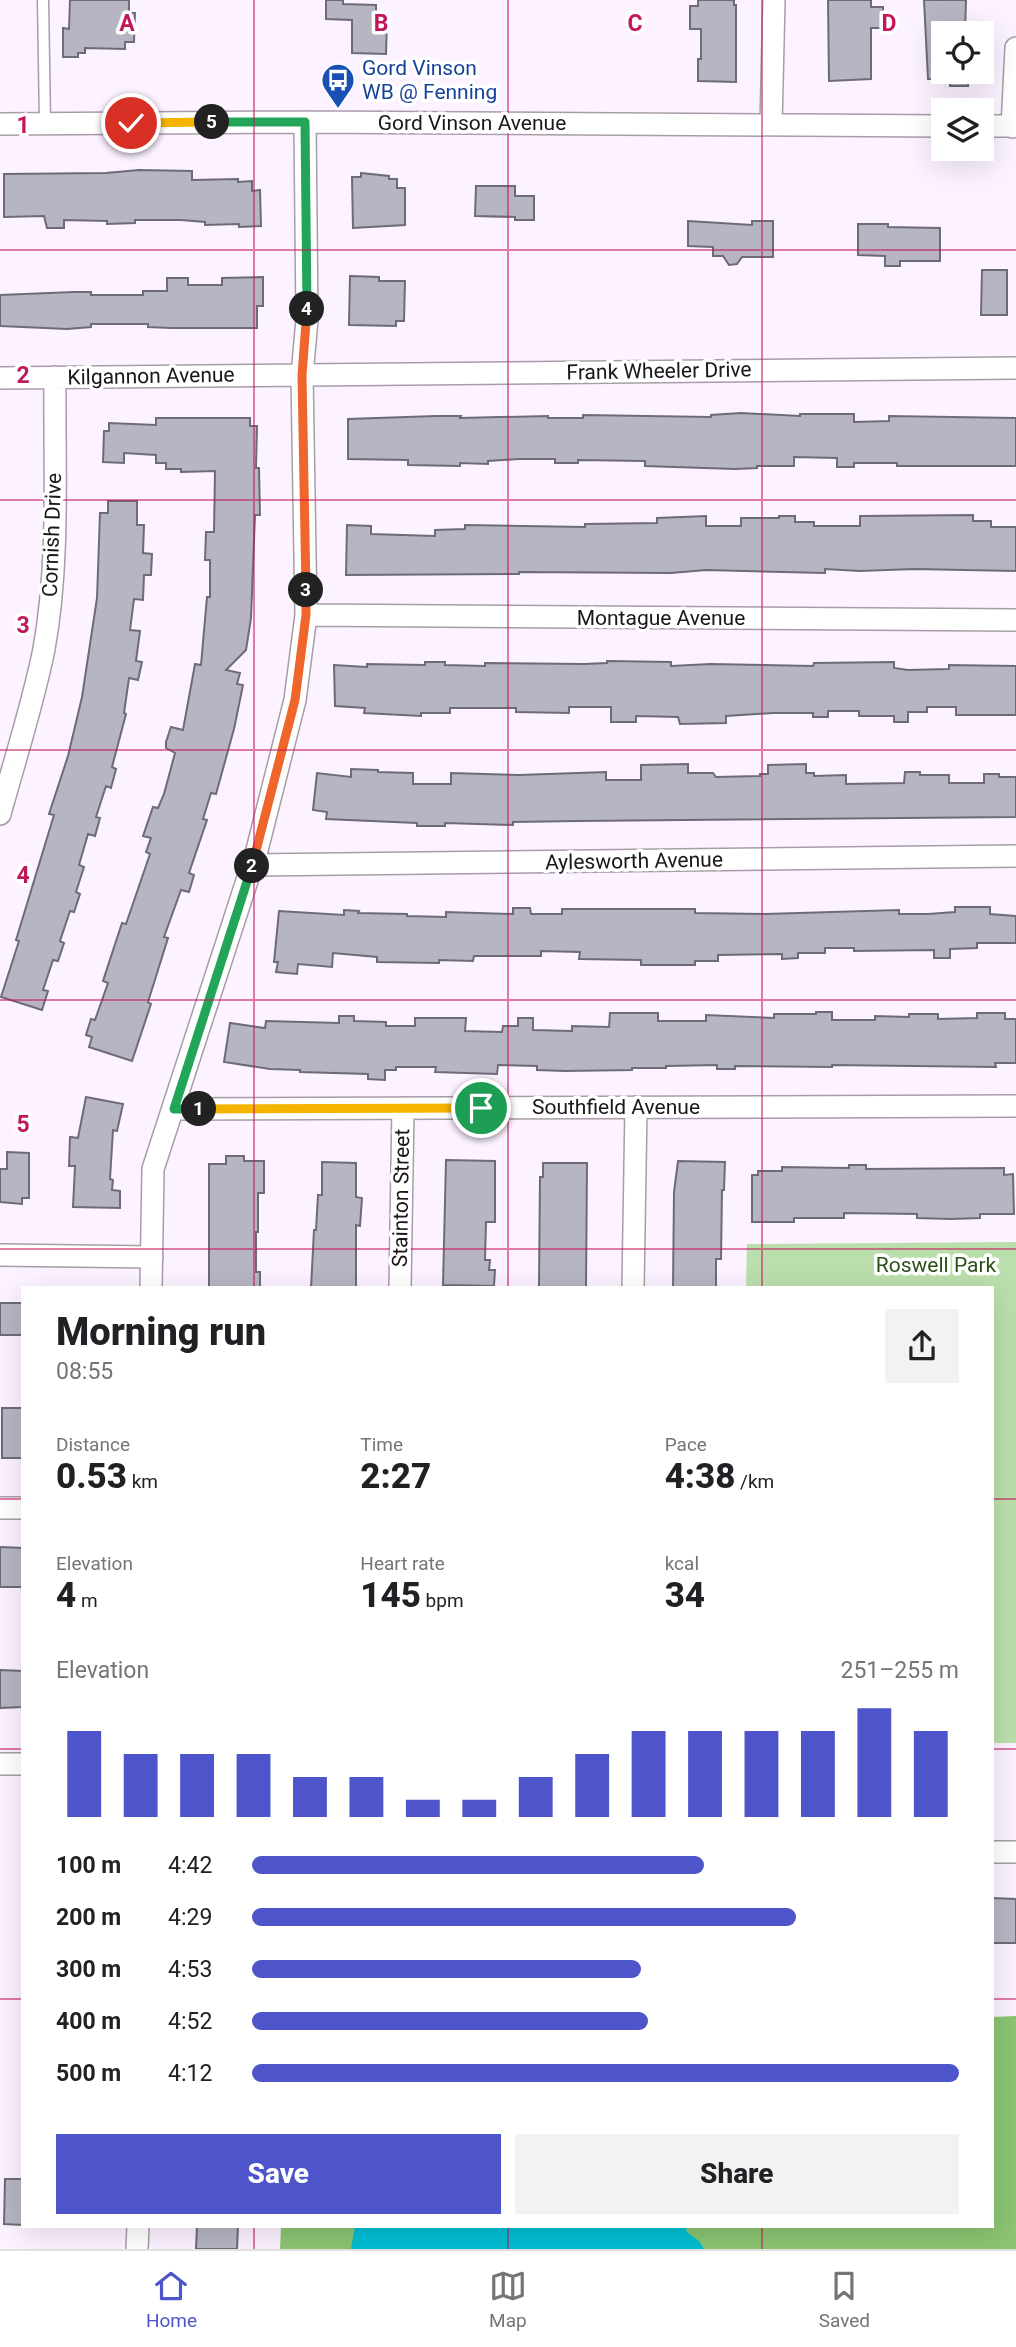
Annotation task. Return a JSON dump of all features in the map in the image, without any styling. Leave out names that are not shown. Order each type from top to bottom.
[{"type":"street","points":[[771,125],[774,0]]},
{"type":"street","points":[[994,127],[1014,127],[1016,48]]},
{"type":"street","name":"Gord Vinson Avenue","points":[[0,124],[305,122],[931,126]]},
{"type":"street","points":[[152,1286],[153,1169],[253,865],[295,700],[306,615],[302,375],[307,320],[305,122]]},
{"type":"street","name":"Frank Wheeler Drive","points":[[302,375],[1016,368]]},
{"type":"street","name":"Kilgannon Avenue","points":[[0,378],[302,375]]},
{"type":"street","name":"Cornish Drive","points":[[0,814],[6,768],[44,648],[54,554],[55,377]]},
{"type":"street","name":"Montague Avenue","points":[[306,615],[1016,620]]},
{"type":"street","name":"Aylesworth Avenue","points":[[253,865],[1016,856]]},
{"type":"street","name":"Southfield Avenue","points":[[174,1109],[1016,1106]]},
{"type":"street","points":[[633,1286],[636,1107]]},
{"type":"street","name":"Stainton Street","points":[[400,1286],[403,1108]]},
{"type":"street","points":[[0,1255],[152,1257]]},
{"type":"street","points":[[0,1508],[21,1508]]},
{"type":"street","points":[[0,1764],[21,1765]]},
{"type":"street","points":[[994,1852],[1016,1853]]},
{"type":"street","points":[[138,2228],[138,2249]]},
{"type":"lane","points":[[43,0],[45,124]]},
{"type":"green space","name":"Roswell Park","points":[[1016,1242],[1016,1743],[994,1743],[994,1286],[746,1286],[747,1244]]},
{"type":"green space","points":[[1016,2016],[1016,2249],[280,2249],[281,2228],[994,2228],[994,2017]]},
{"type":"water","points":[[355,2228],[686,2228],[704,2249],[351,2249]]},
{"type":"building","points":[[70,0],[129,0],[129,13],[135,13],[134,42],[125,42],[125,49],[85,48],[85,53],[78,53],[78,57],[63,57],[63,28],[69,29]]},
{"type":"building","points":[[326,0],[343,0],[343,4],[376,5],[376,19],[387,20],[386,54],[352,53],[352,20],[326,19]]},
{"type":"building","points":[[698,0],[734,0],[736,82],[698,81],[701,29],[690,29],[690,6],[698,6]]},
{"type":"building","points":[[828,0],[871,0],[871,7],[883,7],[883,28],[871,28],[871,79],[829,81]]},
{"type":"building","points":[[924,0],[966,0],[965,21],[931,21],[931,79],[928,79]]},
{"type":"building","points":[[950,84],[968,84],[968,86]]},
{"type":"building","points":[[192,171],[192,180],[252,181],[252,191],[260,190],[261,226],[205,225],[205,222],[181,220],[135,220],[135,223],[107,224],[107,221],[64,220],[64,228],[47,228],[44,216],[4,217],[4,174]]},
{"type":"building","points":[[361,173],[389,176],[389,179],[397,179],[397,188],[405,188],[405,225],[353,228],[352,177],[361,177]]},
{"type":"building","points":[[476,186],[515,186],[515,196],[534,196],[534,220],[475,216]]},
{"type":"building","points":[[688,221],[752,225],[752,221],[773,221],[773,257],[742,257],[737,264],[729,265],[723,256],[713,256],[713,247],[688,246]]},
{"type":"building","points":[[858,224],[940,228],[940,261],[900,261],[900,266],[885,266],[885,256],[858,255]]},
{"type":"building","points":[[982,270],[1007,270],[1007,315],[981,315]]},
{"type":"building","points":[[350,276],[379,277],[379,281],[405,281],[404,321],[396,321],[396,326],[349,325]]},
{"type":"building","points":[[263,277],[263,306],[257,306],[257,328],[171,328],[148,327],[148,324],[91,324],[91,327],[67,329],[0,326],[0,295],[91,292],[91,295],[143,295],[143,291],[167,291],[167,278],[188,278],[188,285],[222,285],[222,278]]},
{"type":"building","points":[[741,413],[800,416],[854,414],[854,422],[889,421],[889,416],[1016,418],[1016,466],[897,466],[897,463],[854,463],[854,467],[837,467],[837,458],[794,457],[794,466],[735,469],[645,466],[645,461],[578,460],[578,463],[555,463],[555,459],[519,459],[488,461],[488,464],[460,463],[460,466],[408,465],[408,460],[348,459],[348,419],[436,416],[583,418],[583,415],[711,417]]},
{"type":"building","points":[[156,418],[250,418],[250,426],[257,426],[256,468],[259,468],[260,515],[255,515],[251,618],[246,650],[226,670],[240,673],[237,684],[243,685],[234,729],[216,794],[211,793],[203,819],[207,820],[189,873],[194,875],[189,892],[181,890],[164,937],[168,938],[148,1002],[151,1004],[132,1061],[89,1047],[92,1037],[86,1035],[91,1019],[95,1020],[108,983],[103,981],[122,923],[126,924],[150,854],[146,852],[151,838],[143,836],[153,807],[158,808],[164,794],[175,753],[166,748],[166,742],[171,727],[183,730],[195,664],[201,665],[207,597],[210,597],[210,560],[205,560],[206,532],[214,532],[215,471],[181,472],[181,469],[166,469],[166,463],[156,463],[156,455],[124,453],[124,463],[103,462],[104,431],[109,431],[109,423],[156,425]]},
{"type":"building","points":[[108,501],[137,501],[137,525],[144,525],[143,553],[152,554],[151,575],[144,575],[143,600],[134,599],[130,630],[140,631],[136,661],[142,662],[138,680],[129,678],[126,714],[112,767],[116,769],[111,788],[106,786],[96,817],[100,818],[95,836],[88,834],[79,865],[84,867],[76,892],[80,894],[74,912],[70,911],[60,941],[64,943],[58,961],[53,960],[43,990],[48,991],[42,1010],[1,997],[54,815],[49,814],[68,756],[82,697],[97,598],[100,513],[108,513]]},
{"type":"building","points":[[973,515],[973,521],[991,521],[991,527],[1016,527],[1016,571],[825,569],[825,573],[706,570],[671,573],[346,575],[347,525],[371,526],[371,534],[435,536],[435,530],[465,529],[465,525],[585,527],[585,524],[657,523],[657,518],[706,516],[706,526],[741,526],[741,518],[795,516],[795,522],[814,522],[814,526],[860,526],[860,516]]},
{"type":"building","points":[[607,661],[671,662],[671,666],[813,666],[814,663],[894,662],[894,668],[908,670],[949,669],[949,665],[1016,666],[1016,715],[956,715],[956,707],[927,707],[927,712],[908,712],[908,722],[894,722],[894,716],[859,716],[859,711],[828,711],[828,717],[813,717],[813,713],[773,713],[726,716],[726,723],[680,724],[678,717],[636,716],[636,722],[611,722],[611,707],[569,707],[569,713],[516,712],[516,708],[450,708],[450,713],[421,713],[421,716],[364,713],[365,708],[335,706],[334,665],[367,667],[367,664],[425,665],[425,662],[445,662],[445,665],[485,666],[485,663],[584,664]]},
{"type":"building","points":[[688,764],[688,773],[713,773],[716,777],[760,776],[768,774],[768,765],[806,764],[806,773],[814,773],[814,776],[846,775],[846,784],[904,783],[905,772],[949,775],[949,783],[984,783],[984,774],[999,774],[999,777],[1016,777],[1016,817],[577,821],[513,822],[513,825],[445,823],[445,826],[417,826],[417,823],[326,819],[327,812],[313,810],[317,773],[351,777],[351,769],[413,773],[413,784],[451,784],[451,773],[519,775],[606,772],[606,780],[641,780],[641,765]]},
{"type":"building","points":[[955,907],[990,907],[990,914],[1016,916],[1016,943],[977,943],[977,948],[950,949],[950,958],[934,958],[934,950],[854,951],[854,948],[825,948],[825,953],[798,953],[798,958],[782,959],[782,954],[718,955],[718,961],[695,961],[695,965],[641,965],[641,960],[579,959],[580,952],[541,951],[541,956],[474,956],[473,961],[439,960],[439,963],[377,962],[377,957],[333,953],[332,967],[298,964],[297,974],[276,972],[278,962],[274,962],[279,911],[344,915],[344,910],[446,917],[446,912],[513,914],[513,908],[530,908],[531,914],[562,914],[562,909],[695,909],[695,913],[899,910],[899,914],[928,914],[955,912]]},
{"type":"building","points":[[832,1012],[832,1020],[875,1020],[875,1016],[909,1017],[909,1014],[938,1014],[938,1019],[977,1018],[977,1013],[1005,1013],[1005,1019],[1016,1019],[1016,1063],[995,1063],[996,1067],[832,1065],[735,1066],[735,1069],[717,1069],[717,1065],[565,1071],[537,1070],[537,1066],[498,1065],[497,1074],[435,1072],[436,1067],[396,1067],[396,1070],[385,1070],[385,1080],[368,1079],[368,1074],[300,1072],[224,1062],[230,1023],[265,1028],[266,1021],[339,1023],[339,1016],[354,1016],[354,1021],[386,1022],[386,1026],[415,1026],[415,1018],[466,1018],[465,1031],[502,1032],[503,1026],[518,1026],[518,1018],[533,1018],[533,1030],[572,1031],[572,1026],[609,1027],[610,1013],[658,1013],[658,1021],[706,1021],[706,1015],[774,1018],[774,1014]]},
{"type":"building","points":[[86,1097],[123,1104],[117,1131],[113,1130],[110,1179],[113,1180],[112,1190],[120,1191],[120,1208],[73,1207],[75,1166],[69,1166],[70,1137],[78,1138]]},
{"type":"building","points":[[7,1152],[29,1153],[29,1198],[22,1198],[22,1204],[0,1202],[0,1169],[7,1169]]},
{"type":"building","points":[[226,1156],[244,1156],[244,1161],[264,1161],[264,1193],[258,1193],[256,1232],[256,1272],[260,1272],[260,1286],[209,1286],[209,1164],[226,1164]]},
{"type":"building","points":[[446,1160],[495,1161],[495,1222],[486,1222],[485,1260],[490,1260],[489,1270],[495,1270],[494,1286],[443,1285]]},
{"type":"building","points":[[678,1161],[725,1162],[721,1259],[716,1259],[716,1286],[673,1286],[674,1192]]},
{"type":"building","points":[[322,1162],[356,1163],[356,1197],[362,1198],[360,1226],[356,1225],[356,1286],[311,1286],[318,1195],[322,1195]]},
{"type":"building","points":[[543,1163],[587,1163],[586,1286],[539,1286],[540,1177],[543,1177]]},
{"type":"building","points":[[849,1165],[866,1165],[866,1169],[1004,1168],[1004,1175],[1013,1174],[1014,1214],[980,1214],[980,1218],[951,1219],[917,1218],[917,1214],[844,1213],[844,1218],[794,1218],[794,1222],[752,1222],[752,1175],[758,1175],[758,1171],[782,1171],[782,1167],[849,1168]]},
{"type":"building","points":[[0,1303],[21,1303],[21,1335],[0,1335]]},
{"type":"building","points":[[2,1408],[21,1408],[21,1458],[2,1458]]},
{"type":"building","points":[[0,1547],[21,1548],[21,1587],[0,1587]]},
{"type":"building","points":[[0,1670],[21,1671],[21,1707],[0,1708]]},
{"type":"building","points":[[994,1898],[1016,1899],[1016,1943],[994,1943]]},
{"type":"building","points":[[5,2179],[21,2179],[21,2225],[4,2224]]},
{"type":"building","points":[[197,2228],[238,2228],[237,2249],[196,2249]]},
{"type":"place","name":"Gord Vinson WB @ Fenning","points":[[338,110]]},
{"type":"route","points":[[131,123],[305,122],[307,320],[302,375],[306,615],[295,700],[257,850],[174,1109],[481,1108]]}]
